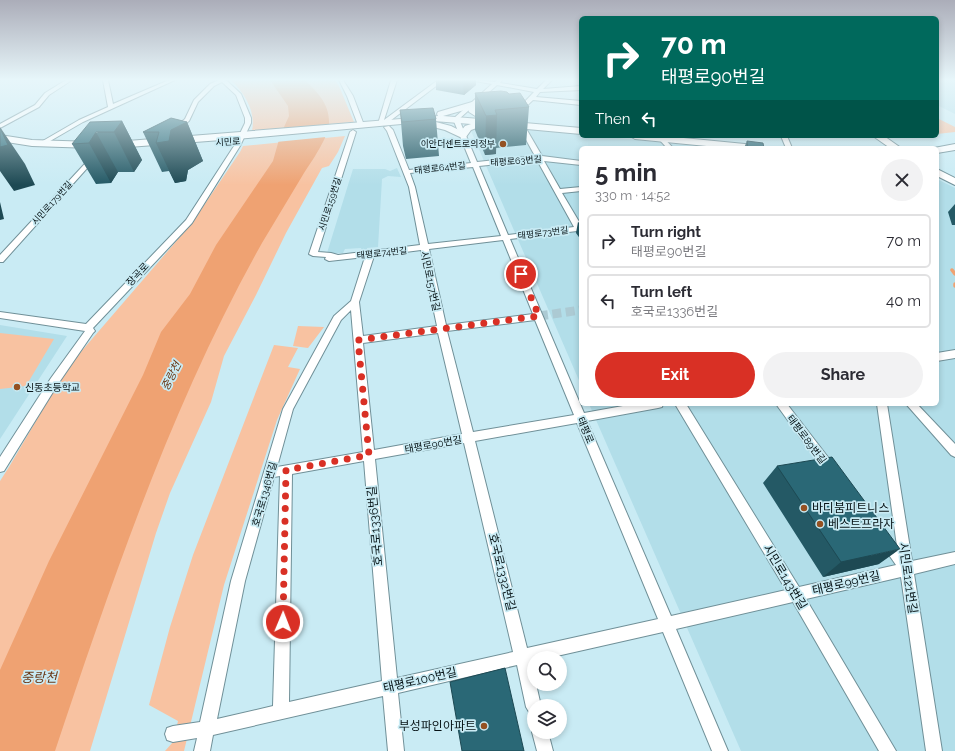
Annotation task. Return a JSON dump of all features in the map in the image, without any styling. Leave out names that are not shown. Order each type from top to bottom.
[{"type":"street","points":[[0,126],[20,115]]},
{"type":"street","points":[[43,143],[94,115]]},
{"type":"street","points":[[159,143],[187,120],[189,115]]},
{"type":"street","name":"장곡로","points":[[0,467],[33,418],[60,371],[90,331],[88,327],[189,221],[244,138],[248,123],[247,115]]},
{"type":"street","points":[[354,115],[356,128]]},
{"type":"street","points":[[384,124],[386,115]]},
{"type":"street","points":[[384,124],[396,115]]},
{"type":"street","points":[[422,121],[441,115]]},
{"type":"street","points":[[456,119],[461,115]]},
{"type":"street","points":[[478,115],[494,122]]},
{"type":"street","points":[[507,123],[515,115]]},
{"type":"street","name":"시민로","points":[[0,144],[48,149],[99,151],[356,128],[384,124],[456,119],[579,131]]},
{"type":"street","name":"태평로","points":[[456,119],[720,751]]},
{"type":"street","points":[[422,121],[448,128],[463,135],[465,130],[476,124],[494,122]]},
{"type":"street","name":"시민로157번길","points":[[384,124],[390,130],[412,187],[442,328],[469,437]]},
{"type":"street","points":[[521,125],[579,227]]},
{"type":"street","name":"시민로159번길","points":[[333,258],[331,255],[314,254],[356,128]]},
{"type":"street","name":"시민로","points":[[0,138],[43,143],[104,145],[244,138]]},
{"type":"street","points":[[661,138],[668,146]]},
{"type":"street","points":[[669,138],[738,146]]},
{"type":"street","points":[[874,138],[884,146]]},
{"type":"street","points":[[881,138],[893,146]]},
{"type":"street","points":[[939,150],[955,147]]},
{"type":"street","name":"시민로179번길","points":[[0,260],[99,151]]},
{"type":"street","points":[[939,155],[955,152]]},
{"type":"street","name":"태평로63번길","points":[[476,164],[539,158],[579,163]]},
{"type":"street","name":"태평로64번길","points":[[405,172],[476,164]]},
{"type":"street","points":[[939,174],[952,180]]},
{"type":"street","points":[[558,191],[579,188]]},
{"type":"street","name":"태평로73번길","points":[[506,237],[579,229]]},
{"type":"street","name":"태평로74번길","points":[[333,258],[370,255],[506,237]]},
{"type":"street","points":[[355,302],[370,255]]},
{"type":"street","name":"호국로1336번길","points":[[355,302],[396,751]]},
{"type":"street","name":"호국로1346번길","points":[[202,751],[238,581],[288,409],[337,318],[355,302]]},
{"type":"street","points":[[0,315],[88,327]]},
{"type":"street","points":[[358,340],[539,316]]},
{"type":"street","points":[[939,357],[954,354]]},
{"type":"street","points":[[581,417],[646,406]]},
{"type":"street","name":"시민로143번길","points":[[681,406],[796,594],[888,751]]},
{"type":"street","name":"태평로89번길","points":[[783,406],[839,480]]},
{"type":"street","name":"시민로121번길","points":[[882,406],[934,751]]},
{"type":"street","points":[[913,406],[955,452]]},
{"type":"street","name":"태평로90번길","points":[[270,473],[581,417]]},
{"type":"street","name":"호국로1332번길","points":[[469,437],[532,699]]},
{"type":"street","points":[[281,712],[286,470]]},
{"type":"street","points":[[877,531],[906,569]]},
{"type":"street","name":"태평로99번길","points":[[667,624],[955,558]]},
{"type":"street","name":"태평로100번길","points":[[173,734],[206,729],[667,624]]},
{"type":"street","points":[[542,739],[545,751]]},
{"type":"shaded area","points":[[252,115],[351,115],[354,122],[252,131]]},
{"type":"shaded area","points":[[939,119],[955,127],[955,132],[939,134]]},
{"type":"shaded area","points":[[486,125],[579,134],[579,138],[618,138],[696,146],[579,146],[579,380],[471,131]]},
{"type":"shaded area","points":[[345,136],[338,152],[329,166],[322,168],[286,233],[224,356],[211,402],[170,493],[156,533],[90,751],[0,751],[0,481],[67,368],[192,223],[243,146]]},
{"type":"shaded area","points":[[397,168],[401,177],[388,176],[382,179],[378,247],[367,248],[367,250],[362,251],[361,248],[345,249],[343,253],[327,253],[353,169],[385,169],[390,171]]},
{"type":"shaded area","points":[[939,180],[955,188],[955,751],[741,751],[590,406],[939,406]]},
{"type":"shaded area","name":"신동초등학교","points":[[0,325],[67,336],[0,439]]},
{"type":"shaded area","points":[[298,326],[324,327],[308,348],[293,346]]},
{"type":"shaded area","points":[[0,333],[54,339],[26,386],[0,389]]},
{"type":"shaded area","points":[[274,345],[298,348],[288,367],[300,369],[277,420],[224,585],[184,751],[165,751],[173,742],[178,721],[149,705],[170,627],[193,555]]},
{"type":"water","name":"중랑천","points":[[328,115],[329,124],[326,136],[262,243],[230,304],[172,428],[122,556],[55,751],[0,751],[0,670],[49,561],[143,375],[161,332],[190,294],[216,245],[273,161],[280,136],[289,116]]},
{"type":"pier","points":[[331,124],[326,137],[276,142],[281,129]]},
{"type":"building","points":[[401,115],[435,115],[436,119],[402,122]]},
{"type":"building","points":[[171,118],[187,122],[171,130],[169,141],[156,143],[159,132],[143,132]]},
{"type":"building","points":[[122,121],[114,132],[96,132],[89,143],[72,144],[90,122]]},
{"type":"building","points":[[0,128],[8,145],[0,147]]},
{"type":"building","points":[[747,141],[763,143],[764,146],[748,146]]},
{"type":"building","points":[[832,457],[900,549],[841,562],[777,466]]},
{"type":"building","name":"부성파인아파트","points":[[505,668],[524,751],[462,751],[450,682]]},
{"type":"waterway","points":[[952,270],[955,274]]},
{"type":"tunnel","points":[[539,316],[579,310]]},
{"type":"place","name":"이안더센트로의정부","points":[[503,144]]},
{"type":"place","name":"신동초등학교","points":[[17,387]]},
{"type":"place","name":"바디붐피트니스","points":[[804,508]]},
{"type":"place","name":"베스트프라자","points":[[820,524]]},
{"type":"place","name":"부성파인아파트","points":[[484,726]]},
{"type":"route","points":[[283,622],[286,470],[369,455],[358,340],[539,316],[521,274]]}]
